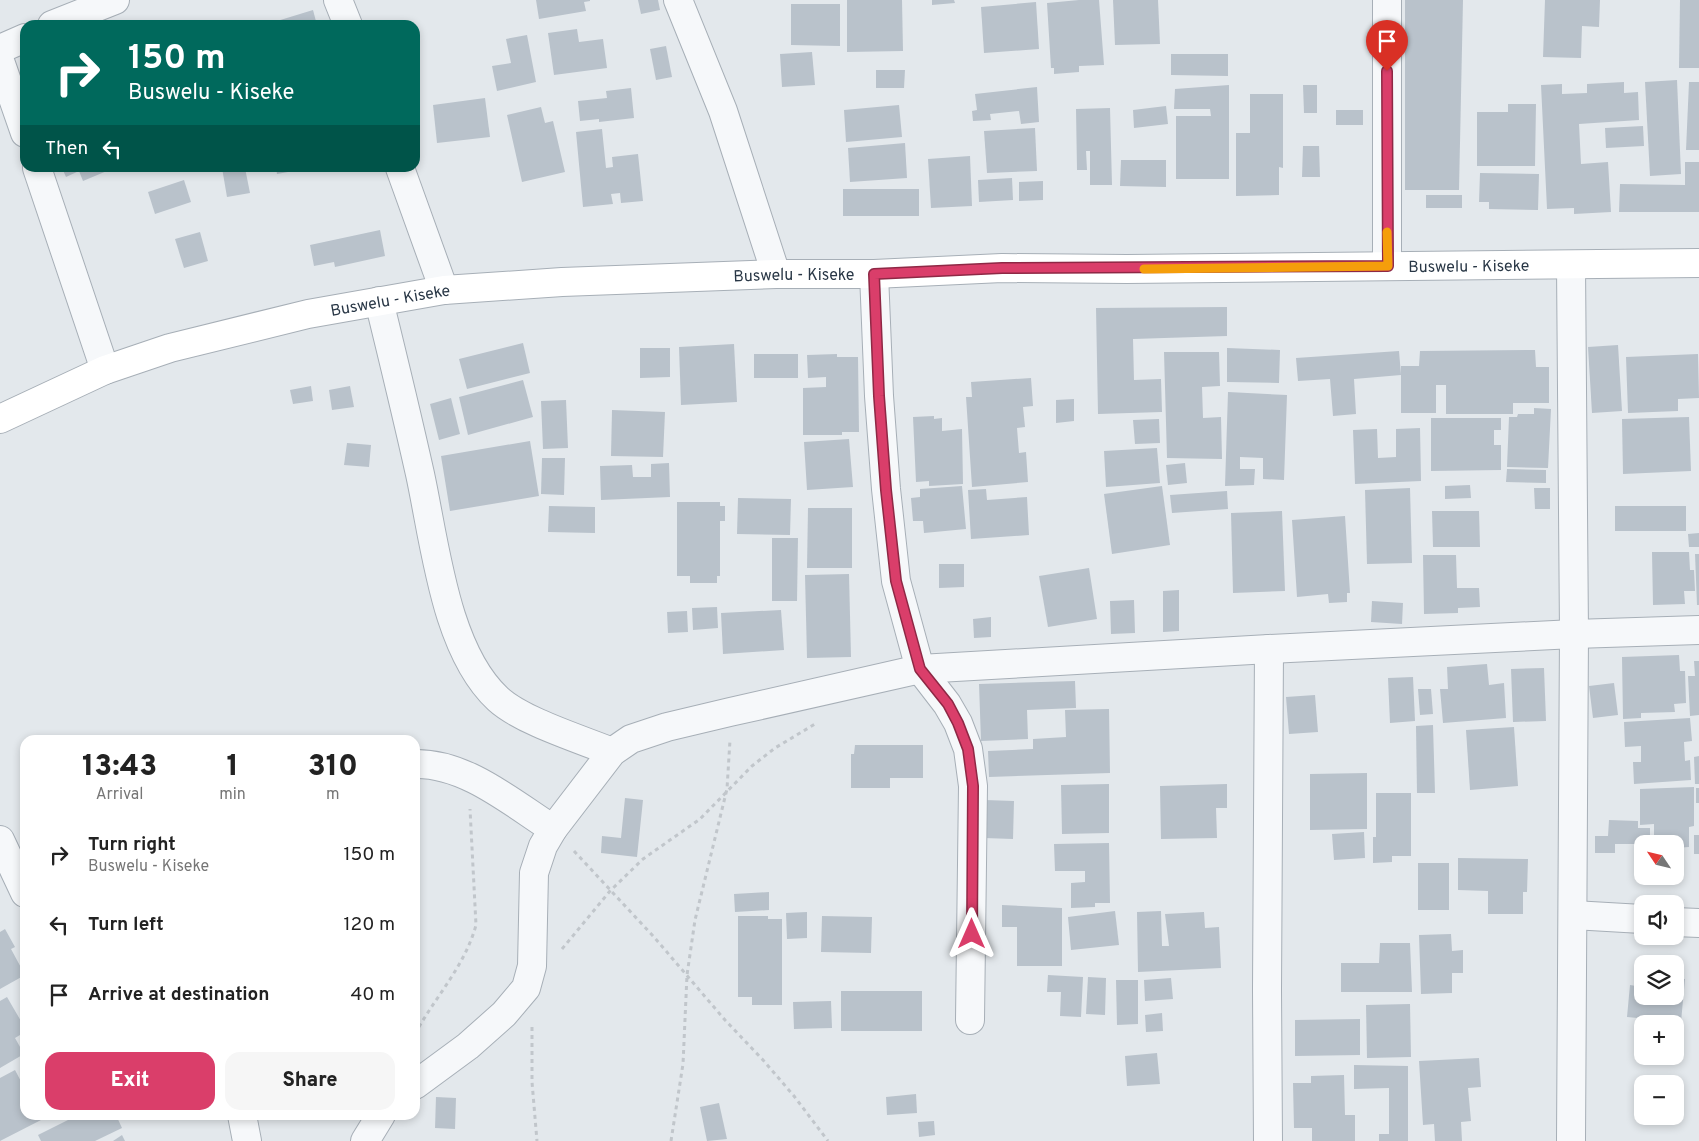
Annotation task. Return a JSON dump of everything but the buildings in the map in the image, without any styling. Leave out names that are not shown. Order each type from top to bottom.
[{"type":"main road","name":"Buswelu - Kiseke","points":[[0,419],[105,370],[170,348],[248,327],[444,290],[562,282],[776,274],[874,274],[1002,268],[1571,266],[1699,263]]},
{"type":"street","points":[[64,20],[114,0]]},
{"type":"street","points":[[338,0],[346,20]]},
{"type":"street","points":[[678,0],[723,111],[776,274]]},
{"type":"street","points":[[1388,0],[1388,266]]},
{"type":"street","points":[[0,49],[20,40]]},
{"type":"street","points":[[0,61],[20,119]]},
{"type":"street","points":[[38,172],[105,370]]},
{"type":"street","points":[[401,172],[444,290]]},
{"type":"street","points":[[1571,266],[1574,634],[1571,1141]]},
{"type":"street","points":[[874,274],[879,406],[896,581],[920,669],[948,704],[958,723],[968,749],[973,786],[970,1020]]},
{"type":"street","points":[[379,301],[405,410],[443,590],[463,647],[484,684],[500,701],[537,722],[612,752]]},
{"type":"street","points":[[420,1081],[468,1046],[504,1014],[526,988],[532,966],[534,873],[543,846],[553,829],[612,752],[631,739],[667,727],[920,669],[1269,649],[1574,634],[1699,630]]},
{"type":"street","points":[[1268,1141],[1269,649]]},
{"type":"street","points":[[420,764],[443,766],[470,778],[553,829]]},
{"type":"street","points":[[11,853],[20,879]]},
{"type":"street","points":[[1572,915],[1634,919]]},
{"type":"street","points":[[1684,922],[1699,923]]},
{"type":"street","points":[[243,1120],[247,1141]]},
{"type":"street","points":[[365,1141],[379,1120]]},
{"type":"path","points":[[671,1141],[682,1064],[687,975],[695,920],[728,789],[730,712]]},
{"type":"path","points":[[559,952],[610,891],[643,859],[700,818],[728,789],[775,748],[818,721]]},
{"type":"path","points":[[420,1026],[472,940],[476,925],[474,870],[470,840],[470,778]]},
{"type":"path","points":[[553,829],[654,936],[725,1020],[794,1096],[828,1141]]},
{"type":"path","points":[[532,1024],[532,1082],[537,1141]]},
{"type":"slow traffic","points":[[1144,269],[1388,266],[1387,232]]},
{"type":"route","points":[[972,934],[973,786],[968,749],[948,704],[920,669],[896,581],[886,490],[879,396],[874,274],[1002,268],[1127,269],[1388,266],[1387,71]]}]
